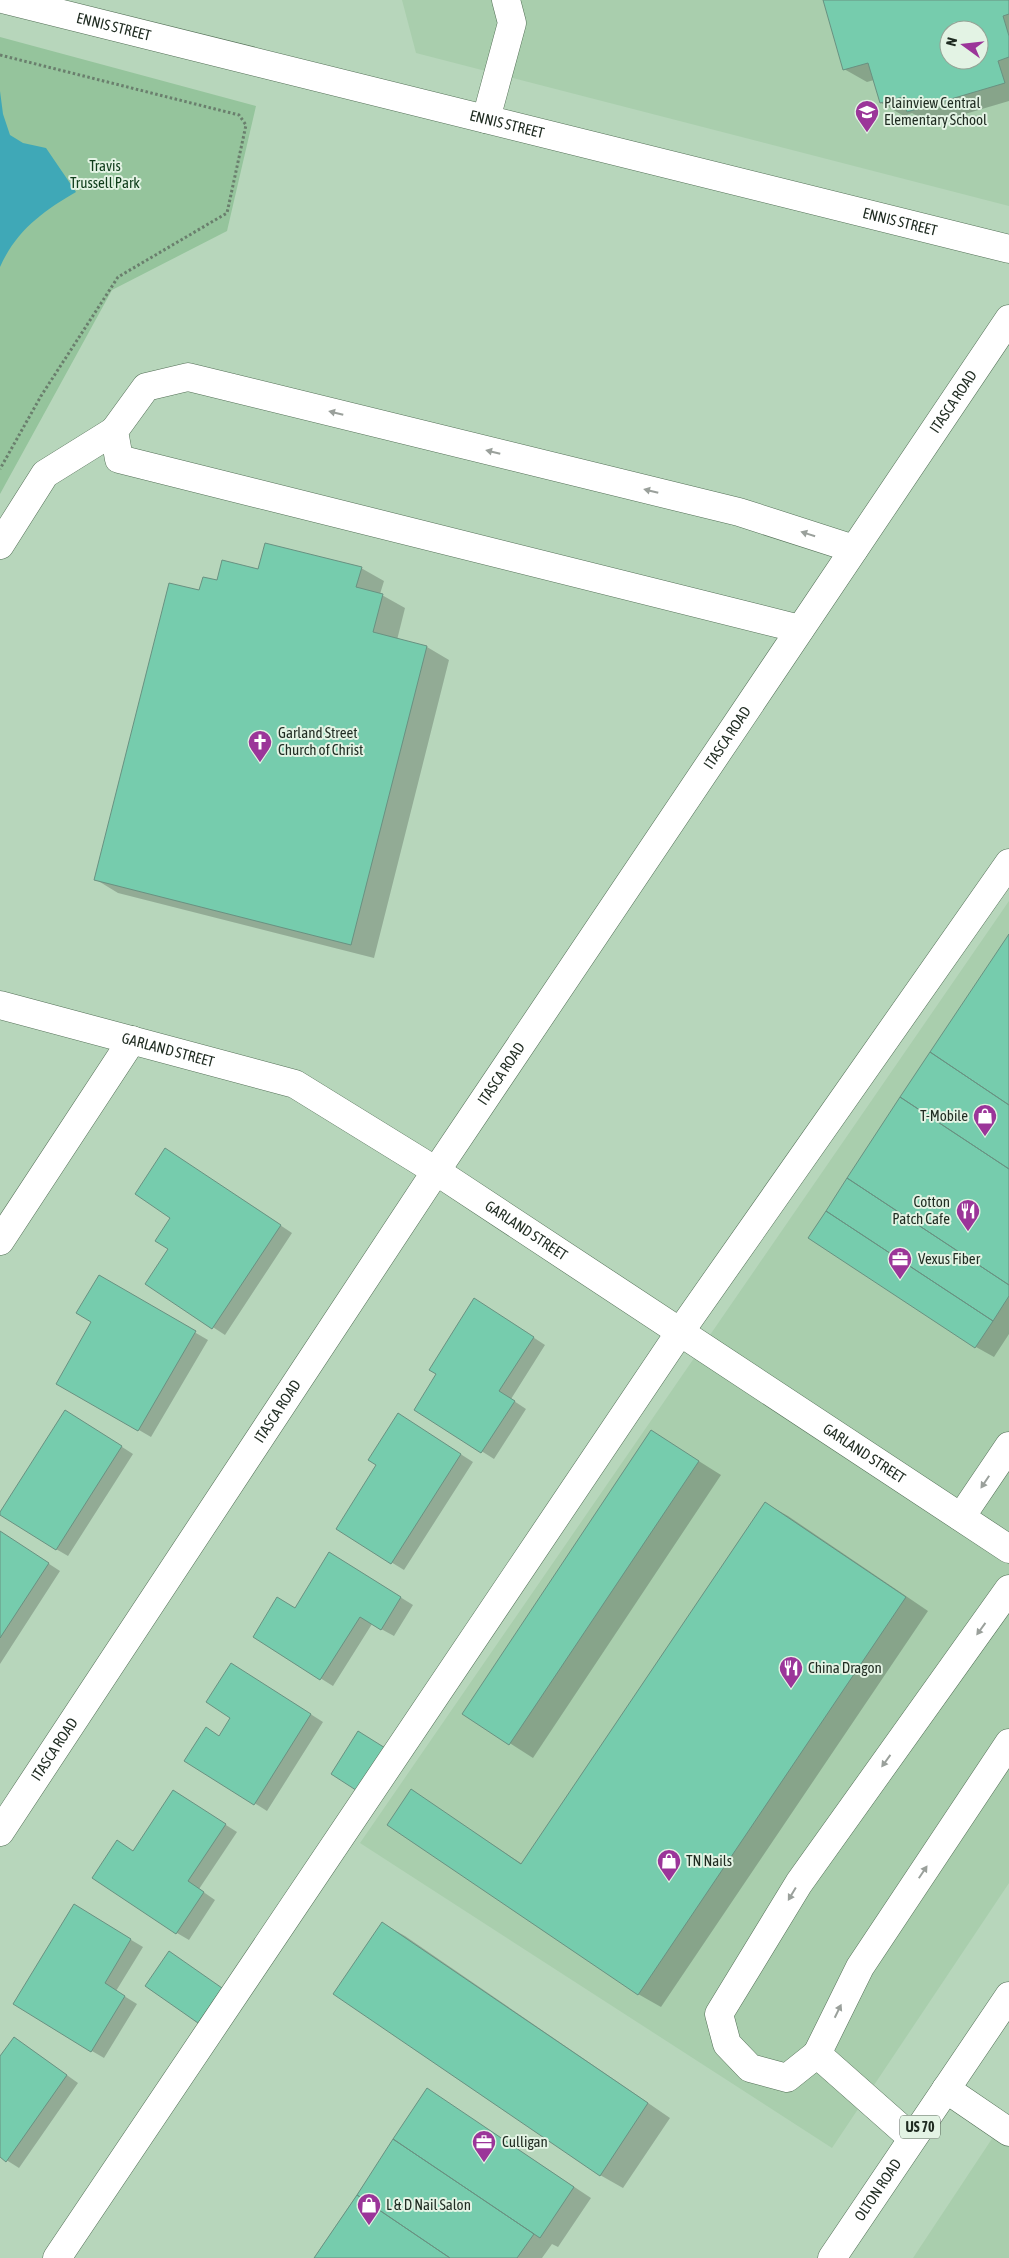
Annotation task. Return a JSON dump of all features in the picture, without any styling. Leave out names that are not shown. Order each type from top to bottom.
[{"type":"street","name":"ENNIS STREET","points":[[6,0],[1009,249]]},
{"type":"street","points":[[486,119],[512,22],[506,0]]},
{"type":"street","name":"ITASCA ROAD","points":[[0,1832],[436,1172],[1009,319]]},
{"type":"street","points":[[0,544],[45,474],[114,430],[146,388],[188,377],[739,512],[854,549]]},
{"type":"street","points":[[114,430],[119,459],[800,629]]},
{"type":"street","points":[[57,2258],[680,1332],[1009,863]]},
{"type":"street","name":"GARLAND STREET","points":[[0,1005],[296,1084],[436,1172],[1009,1548]]},
{"type":"street","points":[[0,1241],[132,1040]]},
{"type":"street","points":[[961,1517],[1009,1446]]},
{"type":"street","points":[[1009,1589],[799,1883],[719,2014],[726,2044],[750,2068],[787,2078],[817,2054],[860,1967],[1009,1742]]},
{"type":"street","name":"OLTON ROAD","points":[[832,2258],[1009,1996]]},
{"type":"street","points":[[817,2054],[912,2138]]},
{"type":"street","points":[[946,2090],[1009,2132]]},
{"type":"path","points":[[0,55],[239,115],[246,125],[227,213],[118,277],[41,396],[0,469]]},
{"type":"shaded area","name":"Plainview Central Elementary School","points":[[402,0],[1009,0],[1009,206],[416,53]]},
{"type":"shaded area","points":[[1009,901],[1009,1883],[832,2148],[360,1843]]},
{"type":"shaded area","points":[[1009,2113],[1009,2258],[913,2258]]},
{"type":"green space","name":"Travis Trussell Park","points":[[0,37],[256,106],[227,231],[112,290],[0,494]]},
{"type":"water","points":[[0,91],[3,114],[10,135],[23,143],[46,148],[76,192],[52,207],[22,232],[0,267]]},
{"type":"building","points":[[823,0],[1009,0],[1009,14],[1003,16],[1009,36],[1009,57],[998,61],[1005,83],[907,112],[903,97],[880,103],[868,63],[843,70]]},
{"type":"building","name":"Garland Street Church of Christ","points":[[265,543],[362,567],[356,587],[383,594],[373,632],[427,646],[351,945],[94,880],[169,583],[199,590],[203,577],[217,580],[222,560],[258,569]]},
{"type":"building","points":[[1009,934],[1009,1105],[930,1052]]},
{"type":"building","name":"T-Mobile","points":[[930,1052],[1009,1105],[1009,1169],[900,1097]]},
{"type":"building","name":"Cotton Patch Cafe","points":[[900,1097],[1009,1169],[1009,1285],[847,1178]]},
{"type":"building","points":[[165,1148],[281,1225],[212,1329],[145,1284],[168,1249],[155,1241],[170,1218],[135,1194]]},
{"type":"building","points":[[847,1178],[1009,1285],[1009,1296],[993,1321],[826,1211]]},
{"type":"building","name":"Vexus Fiber","points":[[826,1211],[993,1321],[975,1348],[808,1238]]},
{"type":"building","points":[[99,1275],[196,1331],[138,1431],[56,1384],[91,1322],[76,1313]]},
{"type":"building","points":[[474,1298],[534,1337],[499,1391],[515,1401],[481,1453],[414,1410],[436,1374],[429,1370]]},
{"type":"building","points":[[65,1410],[122,1446],[56,1550],[0,1515],[0,1512]]},
{"type":"building","points":[[398,1413],[461,1454],[391,1564],[336,1529],[376,1465],[368,1460]]},
{"type":"building","points":[[651,1430],[699,1461],[509,1745],[462,1714]]},
{"type":"building","points":[[765,1502],[906,1597],[638,1995],[387,1825],[411,1789],[521,1864]]},
{"type":"building","points":[[0,1531],[49,1563],[0,1638]]},
{"type":"building","points":[[329,1552],[401,1597],[381,1630],[360,1617],[320,1680],[253,1637],[277,1597],[295,1608]]},
{"type":"building","points":[[231,1663],[311,1714],[254,1805],[184,1761],[206,1727],[219,1736],[230,1718],[206,1702]]},
{"type":"building","points":[[358,1731],[390,1751],[362,1794],[331,1774]]},
{"type":"building","points":[[173,1790],[226,1824],[188,1881],[204,1892],[176,1934],[92,1878],[117,1840],[133,1851]]},
{"type":"building","points":[[74,1904],[131,1939],[105,1983],[125,1996],[91,2052],[13,2004]]},
{"type":"building","points":[[382,1922],[648,2103],[600,2176],[333,1994]]},
{"type":"building","points":[[169,1951],[222,1988],[198,2023],[145,1986]]},
{"type":"building","points":[[14,2037],[67,2075],[6,2162],[0,2157],[0,2056]]},
{"type":"building","name":"Culligan","points":[[427,2088],[574,2187],[540,2238],[393,2139]]},
{"type":"building","points":[[393,2139],[534,2234],[517,2258],[450,2258],[357,2195]]},
{"type":"building","name":"L & D Nail Salon","points":[[357,2195],[450,2258],[314,2258]]},
{"type":"place","name":"Plainview Central Elementary School","points":[[867,133]]},
{"type":"place","name":"Garland Street Church of Christ","points":[[260,763]]},
{"type":"place","name":"T-Mobile","points":[[985,1137]]},
{"type":"place","name":"Cotton Patch Cafe","points":[[968,1232]]},
{"type":"place","name":"Vexus Fiber","points":[[900,1280]]},
{"type":"place","name":"China Dragon","points":[[791,1689]]},
{"type":"place","name":"TN Nails","points":[[669,1882]]},
{"type":"place","name":"Culligan","points":[[484,2163]]},
{"type":"place","name":"L & D Nail Salon","points":[[369,2226]]}]
